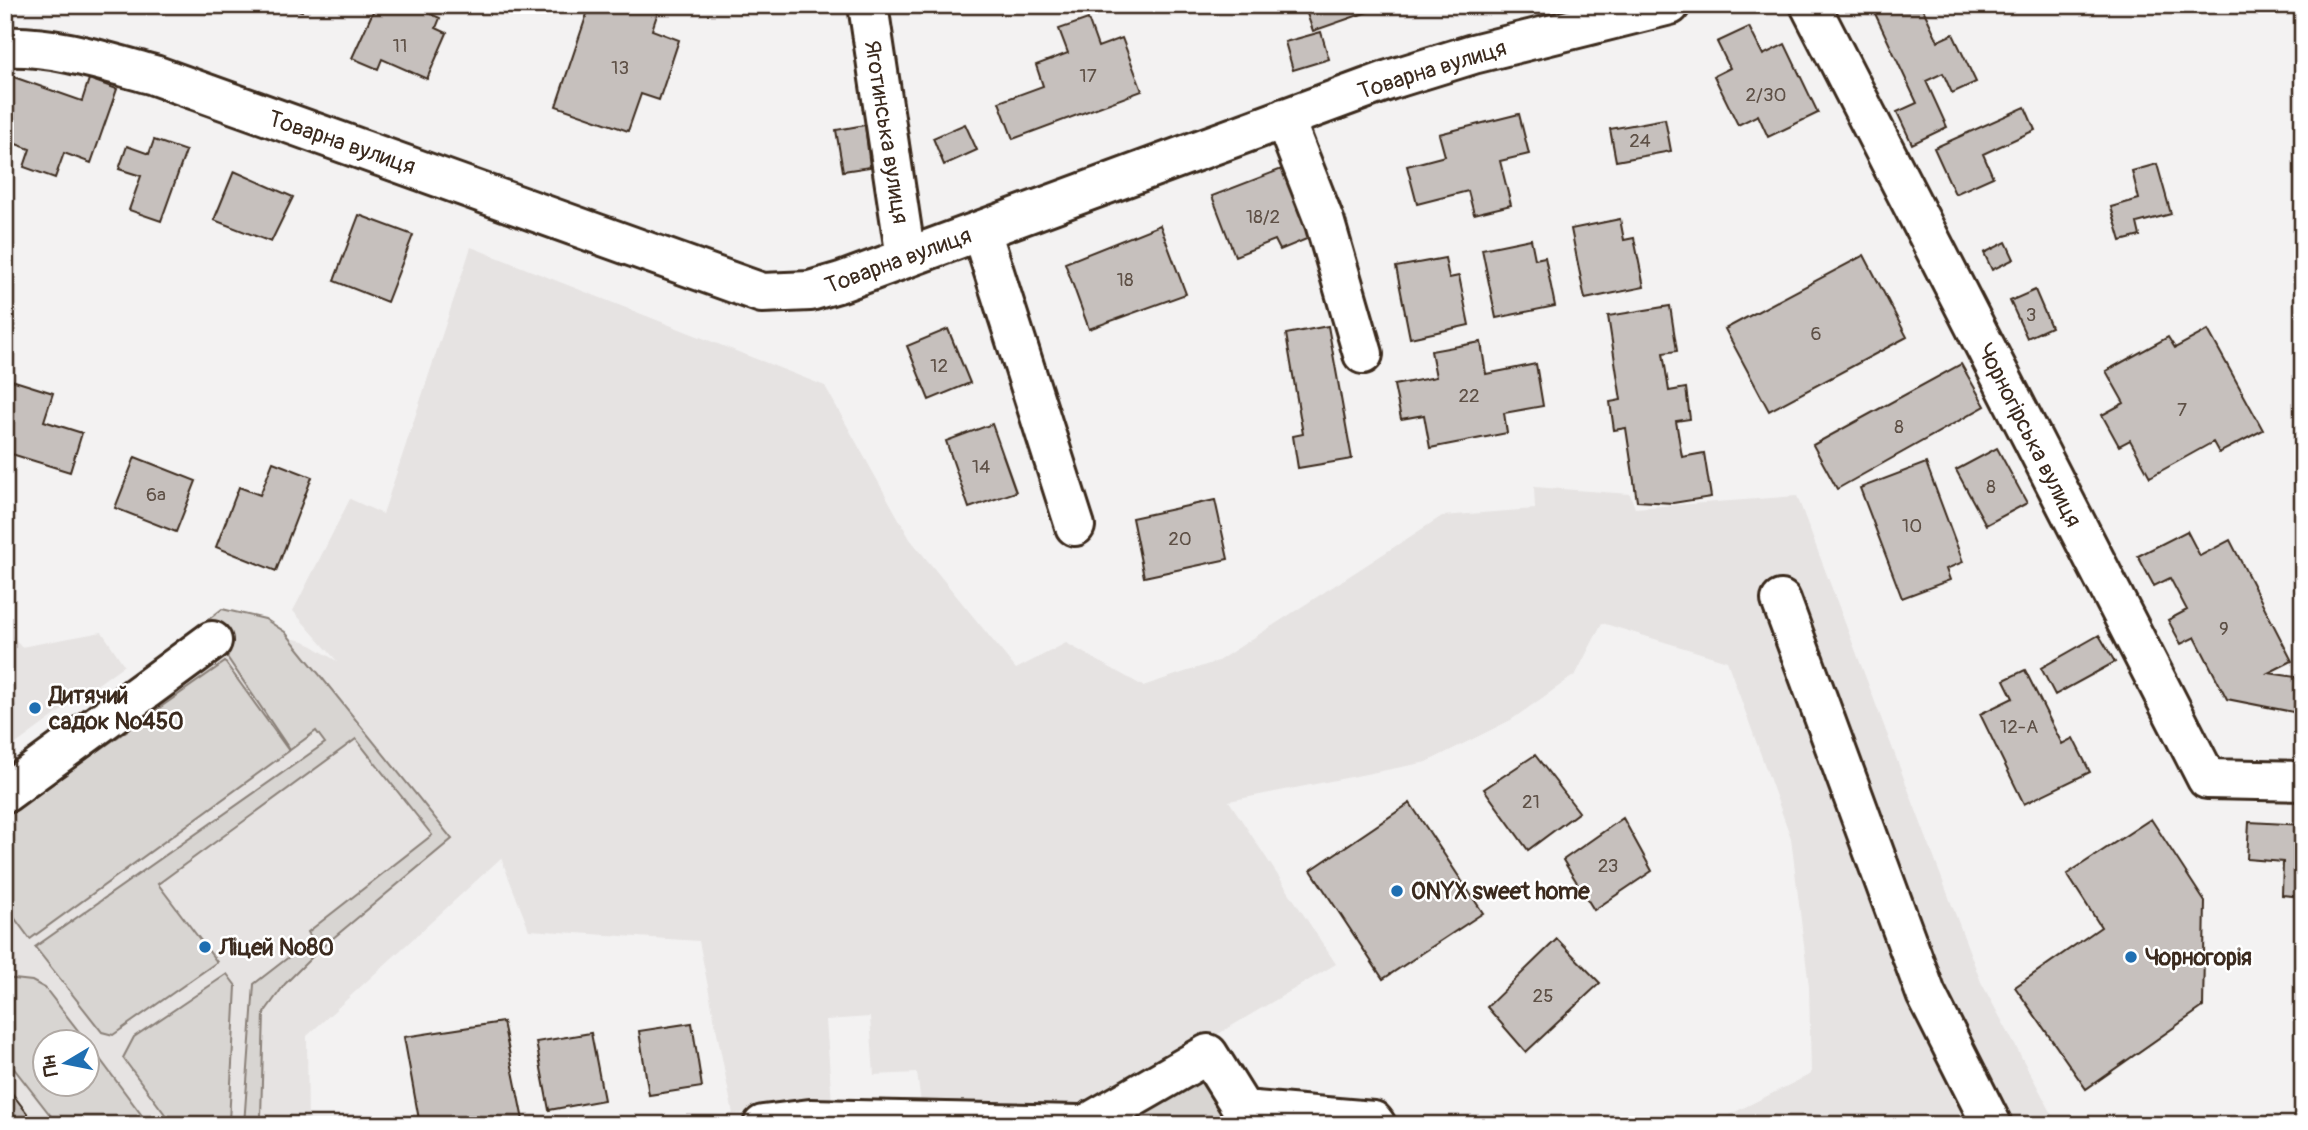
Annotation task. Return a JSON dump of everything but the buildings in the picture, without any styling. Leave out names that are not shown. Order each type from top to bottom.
[{"type":"street","name":"Яготинська вулиця","points":[[868,5],[906,258]]},
{"type":"street","name":"Товарна вулиця","points":[[5,47],[19,46],[87,56],[154,75],[762,293],[810,291],[981,231],[1389,80],[1473,54],[1670,5]]},
{"type":"street","name":"Чорногірська вулиця","points":[[1810,5],[2207,779],[2303,781]]},
{"type":"street","points":[[1284,118],[1325,223],[1363,354]]},
{"type":"street","points":[[981,231],[1075,526]]},
{"type":"street","points":[[1781,600],[1926,994],[1993,1125]]},
{"type":"street","points":[[5,793],[212,641]]},
{"type":"street","points":[[763,1125],[812,1122],[1083,1125],[1208,1054],[1243,1110],[1373,1121],[1376,1125]]},
{"type":"shaded area","points":[[471,247],[825,386],[910,539],[1016,669],[1066,643],[1143,686],[1218,661],[1442,516],[1535,509],[1534,487],[1630,494],[1635,508],[1797,496],[1981,982],[2058,1125],[1709,1125],[1811,1074],[1809,987],[1791,838],[1727,661],[1602,623],[1576,674],[1511,720],[1427,762],[1229,801],[1336,964],[1090,1110],[921,1104],[917,1073],[874,1075],[870,1017],[826,1020],[832,1103],[733,1114],[699,941],[529,930],[501,858],[307,1036],[308,1125],[5,1125],[5,816],[261,632],[304,641],[337,661],[293,611],[350,499],[383,514]]},
{"type":"shaded area","points":[[222,609],[265,619],[285,632],[452,839],[320,949],[285,984],[264,1013],[261,1116],[264,1125],[244,1125],[254,984],[312,939],[308,932],[432,835],[356,739],[158,884],[217,962],[113,1035],[102,1032],[102,1028],[99,1028],[35,947],[325,743],[316,731],[290,750],[204,623]]},
{"type":"shaded area","name":"Дитячий садок №450","points":[[5,626],[21,647],[102,632],[124,665],[5,752]]},
{"type":"shaded area","points":[[225,662],[289,751],[30,939],[5,905],[5,816]]},
{"type":"shaded area","points":[[227,974],[236,986],[228,1125],[173,1125],[123,1058],[134,1037]]},
{"type":"shaded area","points":[[5,978],[32,981],[45,988],[76,1028],[32,1028],[32,1092],[5,1057]]},
{"type":"shaded area","points":[[102,1062],[149,1125],[58,1125],[37,1098],[102,1098]]},
{"type":"shaded area","points":[[1206,1069],[1237,1125],[1116,1125]]},
{"type":"place","name":"Дитячий садок №450","points":[[35,708]]},
{"type":"place","name":"ONYX sweet home","points":[[1397,891]]},
{"type":"place","name":"Ліцей №80","points":[[205,947]]},
{"type":"place","name":"Чорногорія","points":[[2131,957]]}]
